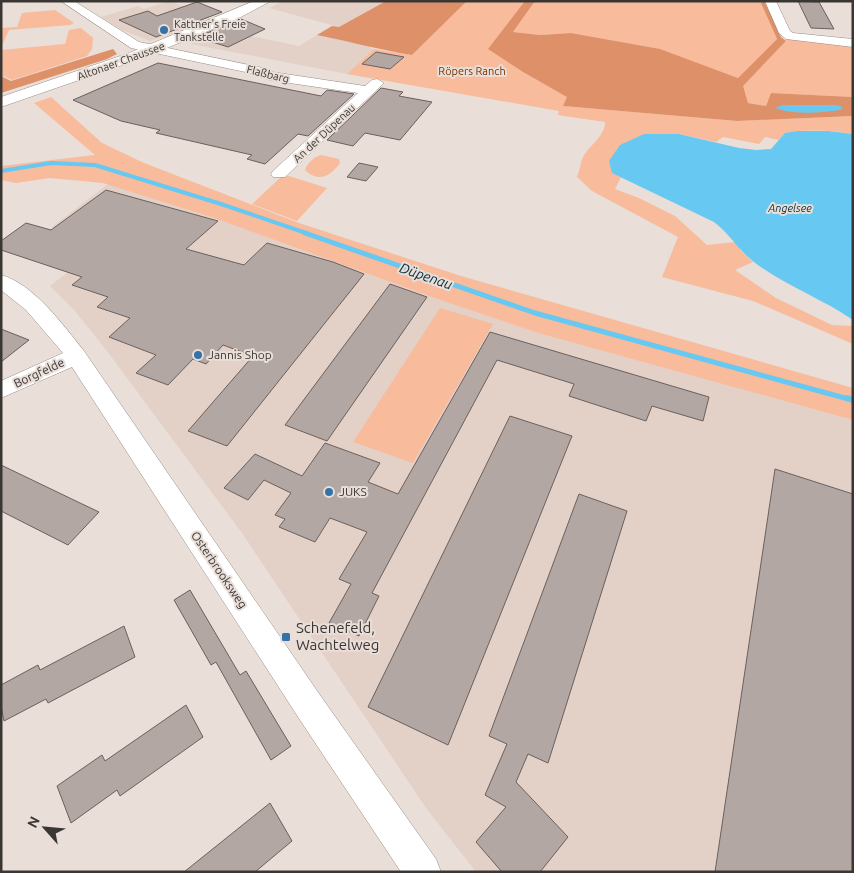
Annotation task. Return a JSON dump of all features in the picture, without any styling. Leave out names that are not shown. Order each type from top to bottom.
[{"type":"main road","name":"Altonaer Chaussee","points":[[1,102],[60,84],[154,50],[265,1]]},
{"type":"street","points":[[770,1],[785,33],[790,36],[853,43]]},
{"type":"street","name":"Flaßbarg","points":[[71,2],[135,45],[259,71],[269,76],[374,87]]},
{"type":"street","name":"An der Düpenau","points":[[279,174],[374,87]]},
{"type":"street","name":"Osterbrooksweg","points":[[1,281],[16,289],[36,304],[76,356],[423,872]]},
{"type":"street","name":"Borgfelde","points":[[1,390],[76,356]]},
{"type":"shaded area","points":[[170,1],[189,9],[184,12],[205,20],[178,32],[150,41],[122,30],[101,17],[138,6],[143,9]]},
{"type":"shaded area","points":[[283,1],[386,1],[339,27],[269,8]]},
{"type":"shaded area","points":[[386,1],[467,1],[412,55],[317,35],[332,26],[339,27]]},
{"type":"shaded area","points":[[525,1],[535,1],[513,32],[540,35],[571,33],[660,49],[738,78],[777,39],[760,1],[764,1],[781,37],[786,41],[743,86],[748,103],[766,106],[771,93],[853,97],[853,116],[737,121],[563,106],[567,97],[488,49]]},
{"type":"shaded area","points":[[221,30],[299,46],[317,35],[362,43],[374,49],[347,74],[191,44]]},
{"type":"shaded area","points":[[113,49],[117,54],[107,59],[1,93],[1,76],[11,81]]},
{"type":"shaded area","points":[[108,184],[214,218],[443,301],[538,333],[853,420],[853,872],[476,872],[426,808],[242,533],[107,351],[76,312],[50,286],[77,265],[95,241],[52,227]]},
{"type":"green space","name":"Röpers Ranch","points":[[467,1],[525,1],[489,49],[523,72],[568,97],[563,106],[737,121],[853,116],[853,134],[819,130],[802,131],[785,133],[779,140],[765,137],[759,144],[723,137],[716,142],[679,134],[644,134],[612,173],[621,177],[615,189],[639,198],[675,216],[707,245],[736,242],[741,251],[753,262],[735,270],[776,298],[832,325],[853,326],[853,344],[753,301],[662,277],[678,237],[592,191],[577,177],[583,157],[600,136],[605,127],[605,122],[558,115],[559,111],[347,74],[374,49],[412,55]]},
{"type":"green space","points":[[535,1],[760,1],[777,39],[738,78],[659,49],[571,33],[540,35],[513,32]]},
{"type":"green space","points":[[55,10],[74,23],[70,25],[9,30],[1,48],[1,28],[17,27],[22,13]]},
{"type":"green space","points":[[81,28],[93,38],[92,49],[87,56],[12,80],[1,75],[1,50],[65,44],[69,30]]},
{"type":"green space","points":[[785,39],[853,45],[853,97],[771,93],[766,106],[748,103],[742,86],[786,41]]},
{"type":"green space","points":[[51,97],[102,143],[144,163],[299,223],[461,276],[853,388],[853,420],[538,333],[443,301],[214,218],[103,183],[50,178],[16,183],[1,180],[1,166],[95,155],[34,103]]},
{"type":"green space","points":[[321,155],[339,159],[340,163],[333,171],[319,177],[305,170],[311,161]]},
{"type":"green space","points":[[282,176],[289,176],[327,188],[297,221],[252,204]]},
{"type":"green space","points":[[440,308],[493,324],[413,463],[353,442]]},
{"type":"water","points":[[782,105],[836,105],[843,107],[840,110],[807,113],[775,108]]},
{"type":"water","name":"Angelsee","points":[[828,131],[853,134],[853,320],[766,270],[748,257],[714,222],[612,173],[609,161],[620,145],[644,134],[679,134],[739,148],[756,150],[771,149],[785,133]]},
{"type":"building","points":[[798,1],[819,2],[834,29],[811,28]]},
{"type":"building","points":[[197,2],[222,12],[156,37],[119,20],[148,11],[157,16]]},
{"type":"building","points":[[241,19],[265,29],[228,47],[197,37]]},
{"type":"building","points":[[376,52],[404,57],[390,69],[362,64]]},
{"type":"building","points":[[158,63],[321,96],[327,90],[354,94],[308,136],[298,134],[265,164],[247,159],[252,155],[156,133],[160,130],[121,121],[73,100]]},
{"type":"building","points":[[381,88],[403,92],[399,96],[432,102],[400,140],[365,133],[353,146],[327,140]]},
{"type":"building","points":[[359,163],[378,167],[366,181],[347,177]]},
{"type":"building","points":[[106,190],[218,221],[186,249],[244,265],[267,243],[333,262],[364,274],[227,446],[188,431],[253,356],[223,345],[206,364],[193,359],[168,385],[136,373],[156,355],[109,337],[130,318],[97,307],[108,297],[72,285],[82,277],[1,250],[1,241],[26,223],[51,230]]},
{"type":"building","points":[[390,284],[427,297],[327,441],[285,425]]},
{"type":"building","points":[[1,329],[29,340],[1,362]]},
{"type":"building","points":[[490,332],[709,397],[703,421],[652,406],[646,421],[569,396],[574,384],[497,360],[372,593],[379,596],[359,636],[329,623],[351,584],[339,579],[367,532],[330,518],[315,542],[279,527],[285,519],[275,515],[291,493],[264,480],[248,500],[224,488],[255,454],[302,476],[325,443],[380,463],[368,482],[398,494]]},
{"type":"building","points":[[510,416],[572,436],[448,745],[368,707]]},
{"type":"building","points":[[1,465],[99,512],[68,545],[1,511]]},
{"type":"building","points":[[775,469],[853,494],[853,872],[715,872]]},
{"type":"building","points":[[579,494],[627,511],[548,763],[528,754],[516,782],[568,837],[540,872],[502,872],[476,842],[506,807],[485,795],[507,744],[489,736]]},
{"type":"building","points":[[190,590],[240,675],[246,671],[291,746],[271,760],[216,662],[211,665],[174,600]]},
{"type":"building","points":[[124,626],[135,657],[48,703],[46,699],[4,721],[1,706],[1,685],[38,665],[40,670]]},
{"type":"building","points":[[186,705],[203,737],[120,796],[117,790],[71,823],[57,786],[102,755],[105,761]]},
{"type":"building","points":[[270,803],[292,841],[255,872],[184,872]]},
{"type":"waterway","name":"Düpenau","points":[[1,171],[51,163],[95,165],[221,204],[309,234]]},
{"type":"waterway","name":"Düpenau","points":[[305,233],[535,313],[852,400]]},
{"type":"waterway","name":"Düpenau","points":[[847,398],[853,400]]},
{"type":"place","name":"Kattner's Freie Tankstelle","points":[[164,30]]},
{"type":"place","name":"Jannis Shop","points":[[198,355]]},
{"type":"place","name":"JUKS","points":[[329,492]]},
{"type":"place","name":"Schenefeld, Wachtelweg","points":[[286,637]]}]
